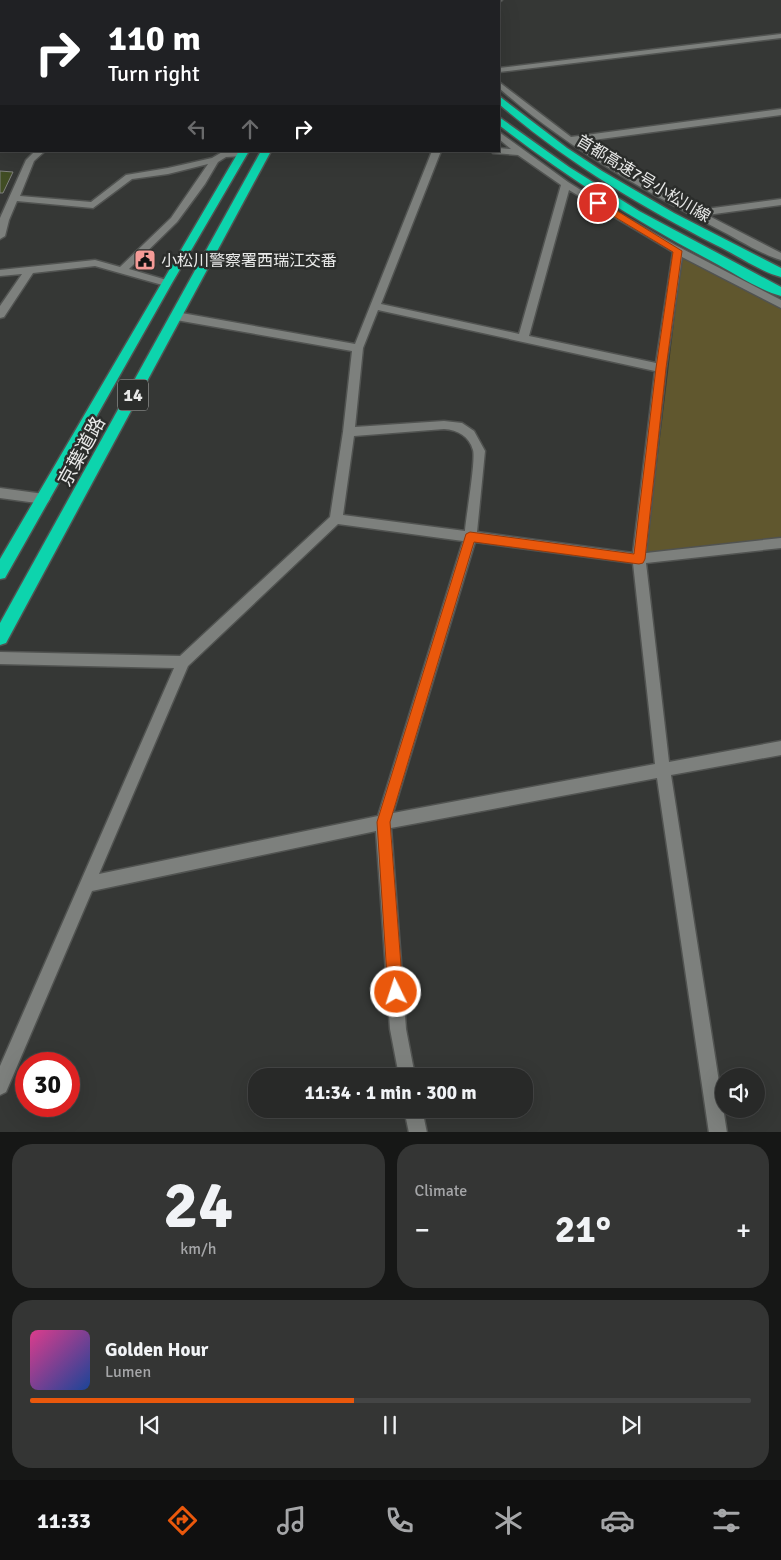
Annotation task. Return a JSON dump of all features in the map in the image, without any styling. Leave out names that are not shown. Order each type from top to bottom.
[{"type":"highway","name":"首都高速7号小松川線","points":[[500,100],[541,133],[639,198],[781,272]]},
{"type":"highway","name":"首都高速7号小松川線","points":[[500,121],[556,163],[624,207],[683,241],[781,292]]},
{"type":"highway","name":"京葉道路","points":[[0,573],[243,152]]},
{"type":"highway","name":"京葉道路","points":[[0,638],[265,152]]},
{"type":"street","points":[[500,70],[781,36]]},
{"type":"street","points":[[500,85],[537,118],[614,169],[781,257]]},
{"type":"street","points":[[570,140],[781,112]]},
{"type":"street","points":[[500,136],[566,184],[678,251],[781,304]]},
{"type":"street","points":[[500,151],[520,152]]},
{"type":"street","points":[[0,236],[2,220],[14,198],[30,160],[40,152]]},
{"type":"street","points":[[14,198],[93,205],[129,177],[168,171],[215,160],[224,154],[243,152]]},
{"type":"street","points":[[0,1086],[182,662],[336,519],[349,432],[358,348],[437,152]]},
{"type":"street","points":[[121,270],[174,220],[202,182],[215,160]]},
{"type":"street","points":[[523,339],[566,184]]},
{"type":"street","points":[[699,213],[781,202]]},
{"type":"street","points":[[678,251],[661,368],[639,559],[664,770],[718,1132]]},
{"type":"street","points":[[0,273],[95,263],[166,283]]},
{"type":"street","points":[[0,314],[31,269]]},
{"type":"street","points":[[375,306],[661,368]]},
{"type":"street","points":[[176,316],[358,348]]},
{"type":"street","points":[[349,432],[444,425],[458,426],[470,434],[479,451],[470,537],[383,822],[398,1029],[405,1068]]},
{"type":"street","points":[[0,493],[44,499]]},
{"type":"street","points":[[336,519],[639,559],[781,543]]},
{"type":"street","points":[[0,658],[182,662]]},
{"type":"street","points":[[87,884],[383,822],[781,748]]},
{"type":"street","points":[[415,1118],[418,1132]]},
{"type":"shaded area","points":[[682,256],[781,308],[781,538],[646,554]]},
{"type":"building","points":[[0,171],[13,172],[3,193],[0,193]]},
{"type":"place","name":"小松川警察署西瑞江交番","points":[[145,260]]},
{"type":"route","points":[[396,992],[383,822],[470,537],[639,559],[661,368],[678,251],[598,203]]}]
